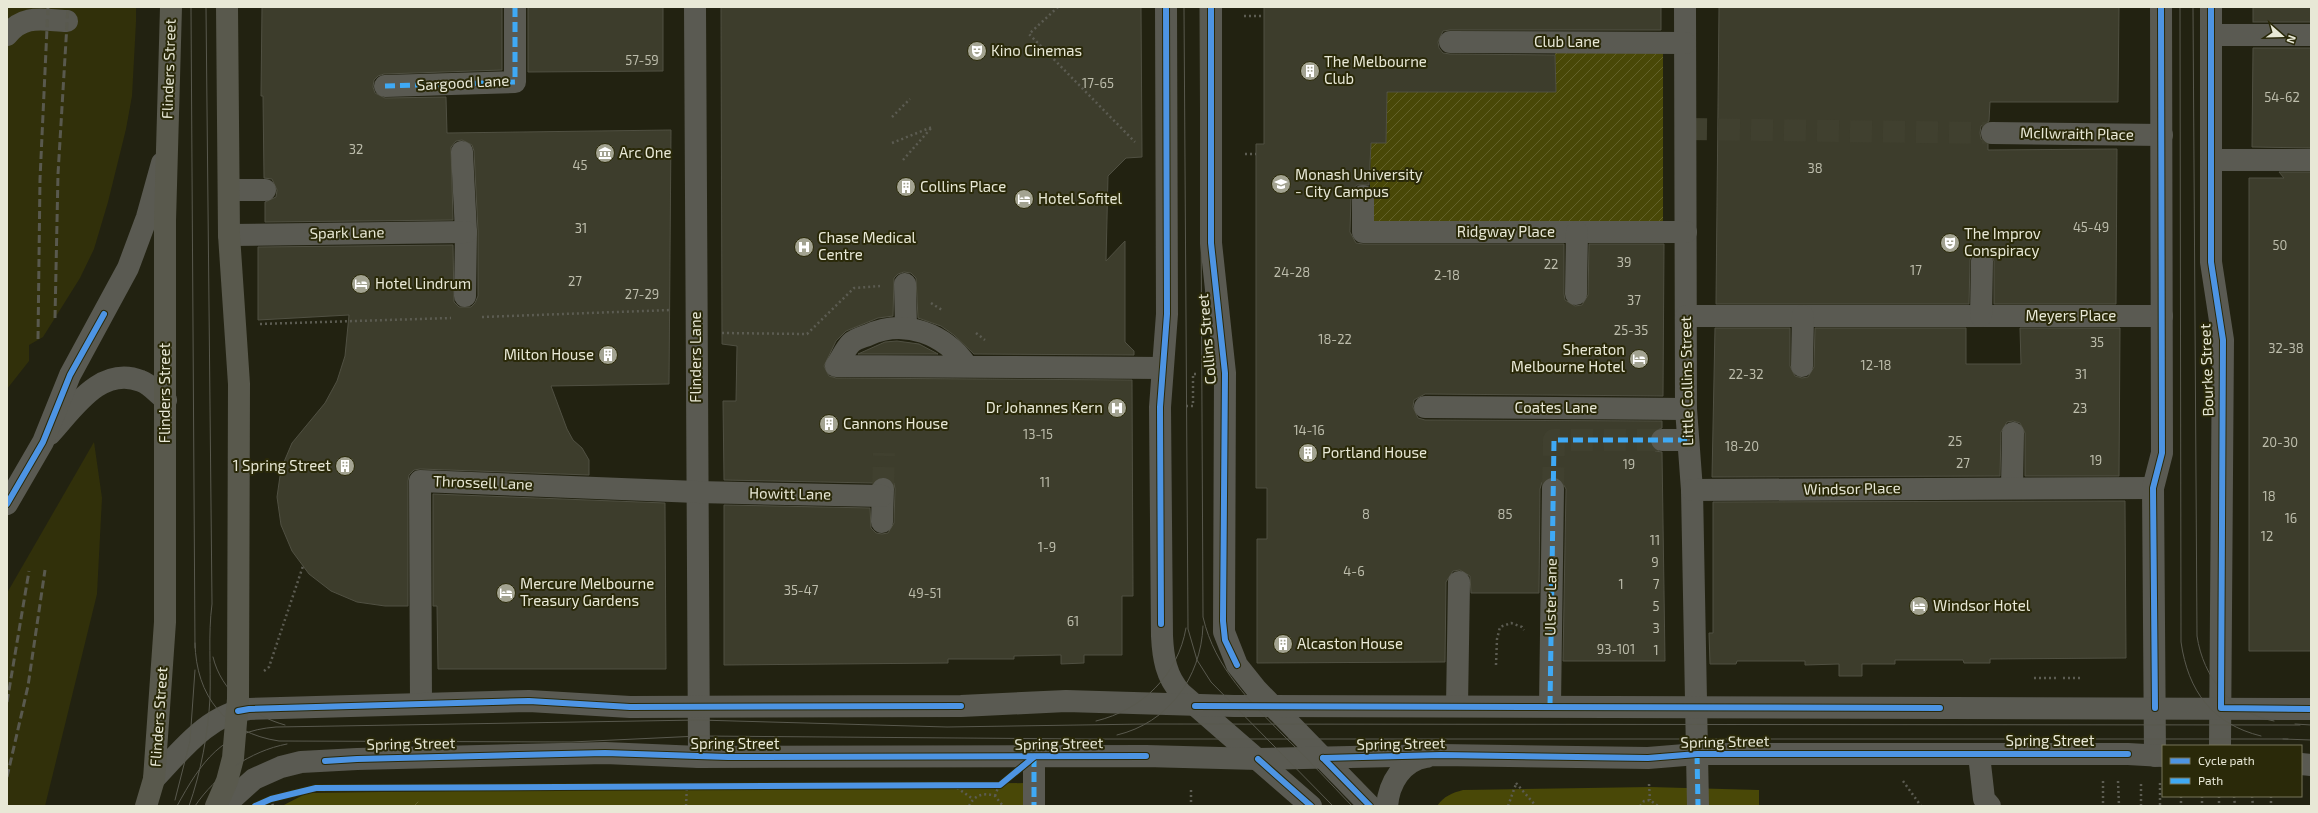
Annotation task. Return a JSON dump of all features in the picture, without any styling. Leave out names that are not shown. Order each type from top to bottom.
[{"type":"main road","name":"Flinders Street","points":[[146,806],[154,779],[165,622],[166,400],[164,290],[171,7]]},
{"type":"main road","points":[[216,806],[230,769],[238,711],[239,384],[229,235],[228,7]]},
{"type":"street","name":"Sargood Lane","points":[[385,86],[515,82],[515,7]]},
{"type":"street","name":"Flinders Lane","points":[[694,7],[698,707],[700,757]]},
{"type":"street","points":[[1132,703],[1149,697],[1158,685],[1161,666],[1160,407],[1167,314],[1166,7]]},
{"type":"street","name":"Collins Street","points":[[1211,7],[1211,243],[1225,373],[1224,632],[1237,665],[1272,706],[1370,806]]},
{"type":"street","name":"Little Collins Street","points":[[1685,7],[1686,409],[1687,440],[1692,490],[1698,806]]},
{"type":"street","points":[[2159,756],[2155,708],[2153,488],[2162,453],[2161,7]]},
{"type":"street","name":"Bourke Street","points":[[2210,7],[2211,262],[2222,340],[2220,745]]},
{"type":"street","points":[[7,35],[13,28],[24,21],[67,22]]},
{"type":"street","points":[[2211,34],[2311,35]]},
{"type":"street","name":"Club Lane","points":[[1450,42],[1685,42]]},
{"type":"street","points":[[7,504],[42,442],[70,375],[120,284],[137,246],[158,180],[167,132]]},
{"type":"street","name":"McIlwraith Place","points":[[1992,133],[2162,135]]},
{"type":"street","points":[[462,152],[466,232],[465,296]]},
{"type":"street","points":[[2211,160],[2311,160]]},
{"type":"street","points":[[229,190],[265,190]]},
{"type":"street","name":"Ridgway Place","points":[[1363,196],[1363,232],[1686,232]]},
{"type":"street","name":"Spark Lane","points":[[229,235],[466,232]]},
{"type":"street","points":[[1576,294],[1577,232]]},
{"type":"street","points":[[1981,316],[1982,261]]},
{"type":"street","points":[[905,284],[906,327]]},
{"type":"street","name":"Meyers Place","points":[[1686,316],[2162,316]]},
{"type":"street","points":[[1802,366],[1803,316]]},
{"type":"street","points":[[967,366],[957,352],[931,334],[906,327],[877,331],[852,342],[836,366],[1162,368]]},
{"type":"street","points":[[42,442],[99,383],[111,379],[122,378],[142,381],[166,400]]},
{"type":"street","name":"Coates Lane","points":[[1425,407],[1686,409]]},
{"type":"street","points":[[2012,487],[2013,433]]},
{"type":"street","points":[[1662,440],[1687,440]]},
{"type":"street","name":"Throssell Lane","points":[[421,704],[420,481],[697,492]]},
{"type":"street","name":"Windsor Place","points":[[1692,490],[2012,487],[2153,488]]},
{"type":"street","name":"Ulster Lane","points":[[1550,706],[1553,489]]},
{"type":"street","name":"Howitt Lane","points":[[697,492],[883,493],[882,522]]},
{"type":"street","points":[[1457,706],[1459,582]]},
{"type":"street","points":[[1161,624],[1162,646],[1169,677],[1176,687],[1195,706],[1312,806]]},
{"type":"street","points":[[154,779],[198,734],[218,720],[249,708],[529,701],[630,707],[698,707],[961,706],[1066,701],[1195,706],[1696,706],[2311,709]]},
{"type":"street","name":"Spring Street","points":[[224,806],[254,779],[275,769],[300,762],[357,758],[605,752],[700,757],[1146,756],[1258,759],[1441,755],[1648,758],[1697,754],[2159,756]]},
{"type":"street","points":[[1387,806],[1391,787],[1401,771],[1421,758],[1441,755]]},
{"type":"street","points":[[1980,755],[1984,799],[1990,806]]},
{"type":"street","points":[[1034,757],[1034,806]]},
{"type":"path","points":[[1058,7],[1029,34],[1135,142]]},
{"type":"path","points":[[1244,16],[1264,16]]},
{"type":"path","points":[[892,117],[910,99]]},
{"type":"path","points":[[892,143],[932,127],[903,160]]},
{"type":"path","points":[[1246,154],[1256,154]]},
{"type":"path","points":[[718,332],[808,334],[854,288],[905,284]]},
{"type":"path","points":[[474,317],[679,310]]},
{"type":"path","points":[[254,324],[444,318]]},
{"type":"path","points":[[1160,407],[1193,406],[1193,374],[1225,373]]},
{"type":"path","points":[[264,671],[269,668],[303,566]]},
{"type":"path","points":[[1496,665],[1497,639],[1500,627],[1511,623],[1522,627],[1525,634]]},
{"type":"path","points":[[2034,678],[2056,678]]},
{"type":"path","points":[[2063,678],[2083,678]]},
{"type":"path","points":[[995,796],[1000,785],[1034,757]]},
{"type":"path","points":[[2141,777],[2141,806]]},
{"type":"path","points":[[2103,778],[2103,806]]},
{"type":"path","points":[[2118,778],[2119,806]]},
{"type":"path","points":[[2160,778],[2160,806]]},
{"type":"path","points":[[1903,781],[1921,806]]},
{"type":"path","points":[[1648,782],[1650,800]]},
{"type":"path","points":[[1508,806],[1516,783],[1536,806]]},
{"type":"path","points":[[686,806],[687,785]]},
{"type":"path","points":[[680,786],[695,785]]},
{"type":"path","points":[[992,785],[1000,785]]},
{"type":"path","points":[[946,786],[969,786]]},
{"type":"path","points":[[954,786],[973,799]]},
{"type":"path","points":[[1191,790],[1191,806]]},
{"type":"path","points":[[969,806],[973,799],[984,794],[995,796],[1003,806]]},
{"type":"path","points":[[273,806],[268,800],[278,797]]},
{"type":"path","points":[[1640,806],[1644,801],[1650,800],[1658,806]]},
{"type":"shaded area","points":[[7,7],[136,7],[136,22],[132,96],[126,129],[108,202],[94,249],[80,278],[43,337],[29,345],[29,361],[7,389]]},
{"type":"shaded area","points":[[1663,50],[1663,222],[1369,224],[1371,143],[1386,143],[1387,92],[1556,91],[1555,51]]},
{"type":"shaded area","points":[[94,442],[102,498],[97,594],[45,806],[7,806],[7,593]]},
{"type":"shaded area","points":[[1025,783],[1024,806],[282,806],[307,793]]},
{"type":"shaded area","points":[[1650,787],[1759,790],[1759,806],[1437,806],[1448,795],[1463,790]]},
{"type":"shaded area","points":[[417,800],[422,806],[407,806],[411,801]]},
{"type":"building","points":[[262,7],[502,7],[502,70],[384,74],[378,76],[374,80],[373,87],[375,93],[385,98],[446,97],[447,133],[671,130],[669,384],[551,386],[567,429],[573,440],[582,448],[589,460],[589,475],[414,470],[409,475],[408,481],[408,606],[385,606],[357,602],[331,591],[309,574],[292,551],[281,525],[277,497],[281,469],[292,443],[325,403],[337,381],[345,356],[349,315],[258,320],[258,247],[453,245],[454,302],[459,307],[471,307],[475,303],[478,296],[478,231],[474,151],[472,145],[462,140],[456,141],[451,147],[453,220],[265,222],[265,202],[276,197],[277,190],[272,179],[264,178],[263,96],[261,96]]},
{"type":"building","points":[[528,7],[663,7],[663,71],[528,72]]},
{"type":"building","points":[[721,7],[1141,7],[1142,157],[1126,158],[1108,176],[1106,261],[1125,241],[1125,342],[1134,351],[1134,355],[974,354],[954,335],[941,326],[918,318],[916,278],[911,273],[904,272],[898,274],[894,278],[893,316],[878,318],[846,331],[836,341],[824,366],[829,376],[836,378],[1132,380],[1133,596],[1122,596],[1122,655],[1084,655],[1084,663],[1061,664],[1061,655],[1014,656],[1014,659],[948,659],[948,663],[724,665],[724,505],[870,508],[871,528],[876,533],[882,534],[888,533],[894,523],[895,489],[894,483],[884,477],[877,478],[872,483],[724,480],[723,401],[736,401],[737,346],[722,344]]},
{"type":"building","points":[[1264,7],[1661,7],[1661,30],[1443,31],[1438,42],[1439,48],[1443,53],[1555,55],[1556,92],[1387,92],[1386,143],[1371,143],[1369,185],[1357,185],[1352,189],[1350,232],[1356,243],[1363,244],[1564,244],[1565,300],[1575,306],[1582,305],[1588,295],[1589,244],[1664,244],[1663,396],[1425,394],[1414,400],[1413,407],[1418,418],[1425,420],[1662,421],[1662,428],[1651,433],[1650,440],[1655,451],[1662,452],[1665,661],[1563,661],[1566,489],[1560,478],[1553,477],[1542,482],[1540,489],[1539,593],[1471,593],[1470,576],[1460,570],[1453,571],[1446,582],[1445,662],[1257,663],[1257,539],[1267,539],[1267,488],[1256,488],[1256,144],[1264,144]]},
{"type":"building","points":[[1719,7],[2119,7],[2118,102],[1990,102],[1989,121],[1981,126],[1980,133],[1981,139],[1988,144],[1988,150],[2117,149],[2116,304],[1994,304],[1994,261],[1989,251],[1982,249],[1972,254],[1970,260],[1969,304],[1716,304]]},
{"type":"building","points":[[2253,7],[2311,7],[2311,22],[2253,22]]},
{"type":"building","points":[[2253,48],[2311,48],[2311,148],[2252,147]]},
{"type":"building","points":[[2279,172],[2311,172],[2311,651],[2249,651],[2249,178],[2284,178]]},
{"type":"building","points":[[1715,328],[1790,328],[1790,366],[1795,376],[1802,378],[1808,377],[1814,367],[1815,328],[1966,328],[1966,364],[2021,364],[2020,328],[2120,328],[2119,476],[2025,476],[2025,433],[2020,423],[2013,421],[2007,422],[2001,432],[2000,476],[1712,477]]},
{"type":"building","points":[[897,341],[919,344],[938,354],[858,354],[885,342]]},
{"type":"building","points":[[433,494],[665,503],[666,669],[438,669],[437,606],[433,606]]},
{"type":"building","name":"Windsor Hotel","points":[[2125,501],[2126,658],[1990,659],[1990,663],[1964,663],[1963,660],[1895,660],[1895,664],[1862,664],[1862,676],[1839,676],[1839,664],[1805,665],[1805,661],[1737,661],[1736,664],[1710,664],[1709,633],[1713,633],[1713,502]]},
{"type":"tunnel","points":[[1685,129],[1992,133]]},
{"type":"tunnel","points":[[1553,489],[1554,440],[1662,440]]},
{"type":"tunnel","points":[[883,489],[884,453]]},
{"type":"tram line","points":[[191,7],[195,648]]},
{"type":"tram line","points":[[189,806],[203,753],[208,725],[210,698],[210,639],[212,604],[206,7]]},
{"type":"tram line","points":[[1184,7],[1188,629],[1197,660],[1211,682],[1333,806]]},
{"type":"tram line","points":[[1200,7],[1203,617],[1216,653],[1236,684],[1260,711],[1352,806]]},
{"type":"tram line","points":[[2180,7],[2181,642],[2184,660],[2190,676],[2196,690],[2205,703],[2216,714],[2229,723],[2244,731],[2261,736]]},
{"type":"tram line","points":[[2193,7],[2197,636],[2200,651],[2206,665],[2213,679],[2222,691],[2232,701],[2245,710],[2259,717],[2274,721]]},
{"type":"tram line","points":[[1117,735],[1135,729],[1152,720],[1166,709],[1178,696],[1196,663],[1201,645],[1203,626]]},
{"type":"tram line","points":[[1096,721],[1113,716],[1128,708],[1143,699],[1155,688],[1175,661],[1182,645],[1186,628]]},
{"type":"tram line","points":[[195,643],[201,680],[217,709],[243,730],[260,737],[279,741],[571,742],[699,736],[1089,739],[2288,739]]},
{"type":"tram line","points":[[213,657],[223,681],[240,700],[261,715],[285,725]]},
{"type":"tram line","points":[[175,800],[190,741],[195,670]]},
{"type":"tram line","points":[[177,806],[195,776],[205,763],[227,742],[241,735],[257,730],[276,727],[699,720],[947,727],[1146,724],[2300,725]]},
{"type":"tram line","points":[[2295,724],[2311,725]]},
{"type":"tram line","points":[[2283,739],[2311,740]]},
{"type":"tram line","points":[[195,806],[213,784],[235,766],[260,752],[287,744]]},
{"type":"railway","points":[[38,339],[40,179],[48,7]]},
{"type":"railway","points":[[55,318],[58,174],[68,7]]},
{"type":"railway","points":[[7,777],[28,686],[45,570]]},
{"type":"railway","points":[[7,702],[29,571]]},
{"type":"marked path","points":[[385,86],[515,82],[515,7]]},
{"type":"marked path","points":[[1550,706],[1554,440],[1687,440]]},
{"type":"marked path","points":[[1697,754],[1698,806]]},
{"type":"marked path","points":[[1034,757],[1034,806]]},
{"type":"cycle path","points":[[1161,624],[1160,407],[1167,314],[1166,7]]},
{"type":"cycle path","points":[[1211,7],[1211,243],[1225,373],[1223,621],[1225,640],[1237,665]]},
{"type":"cycle path","points":[[2155,708],[2153,488],[2162,453],[2161,7]]},
{"type":"cycle path","points":[[2211,7],[2211,262],[2223,340],[2221,708],[2311,709]]},
{"type":"cycle path","points":[[7,504],[43,442],[70,375],[104,314]]},
{"type":"cycle path","points":[[238,711],[249,709],[529,701],[630,707],[961,706]]},
{"type":"cycle path","points":[[1195,706],[1940,708]]},
{"type":"cycle path","points":[[325,761],[605,753],[728,757],[1146,756]]},
{"type":"cycle path","points":[[1323,758],[1441,755],[1648,758],[1697,754],[2128,754]]},
{"type":"cycle path","points":[[255,806],[271,799],[316,788],[1000,785],[1034,757]]},
{"type":"cycle path","points":[[1323,758],[1370,806]]},
{"type":"cycle path","points":[[1258,759],[1311,806]]},
{"type":"place","name":"Kino Cinemas","points":[[977,51]]},
{"type":"place","name":"The Melbourne Club","points":[[1310,71]]},
{"type":"place","name":"Arc One","points":[[605,153]]},
{"type":"place","name":"Monash University - City Campus","points":[[1281,184]]},
{"type":"place","name":"Collins Place","points":[[906,187]]},
{"type":"place","name":"Hotel Sofitel","points":[[1024,199]]},
{"type":"place","name":"The Improv Conspiracy","points":[[1950,243]]},
{"type":"place","name":"Chase Medical Centre","points":[[804,247]]},
{"type":"place","name":"Hotel Lindrum","points":[[361,284]]},
{"type":"place","name":"Milton House","points":[[608,355]]},
{"type":"place","name":"Sheraton Melbourne Hotel","points":[[1639,359]]},
{"type":"place","name":"Dr Johannes Kern","points":[[1117,408]]},
{"type":"place","name":"Cannons House","points":[[829,424]]},
{"type":"place","name":"Portland House","points":[[1308,453]]},
{"type":"place","name":"1 Spring Street","points":[[345,466]]},
{"type":"place","name":"Mercure Melbourne Treasury Gardens","points":[[506,593]]},
{"type":"place","name":"Windsor Hotel","points":[[1919,606]]},
{"type":"place","name":"Alcaston House","points":[[1283,644]]}]
